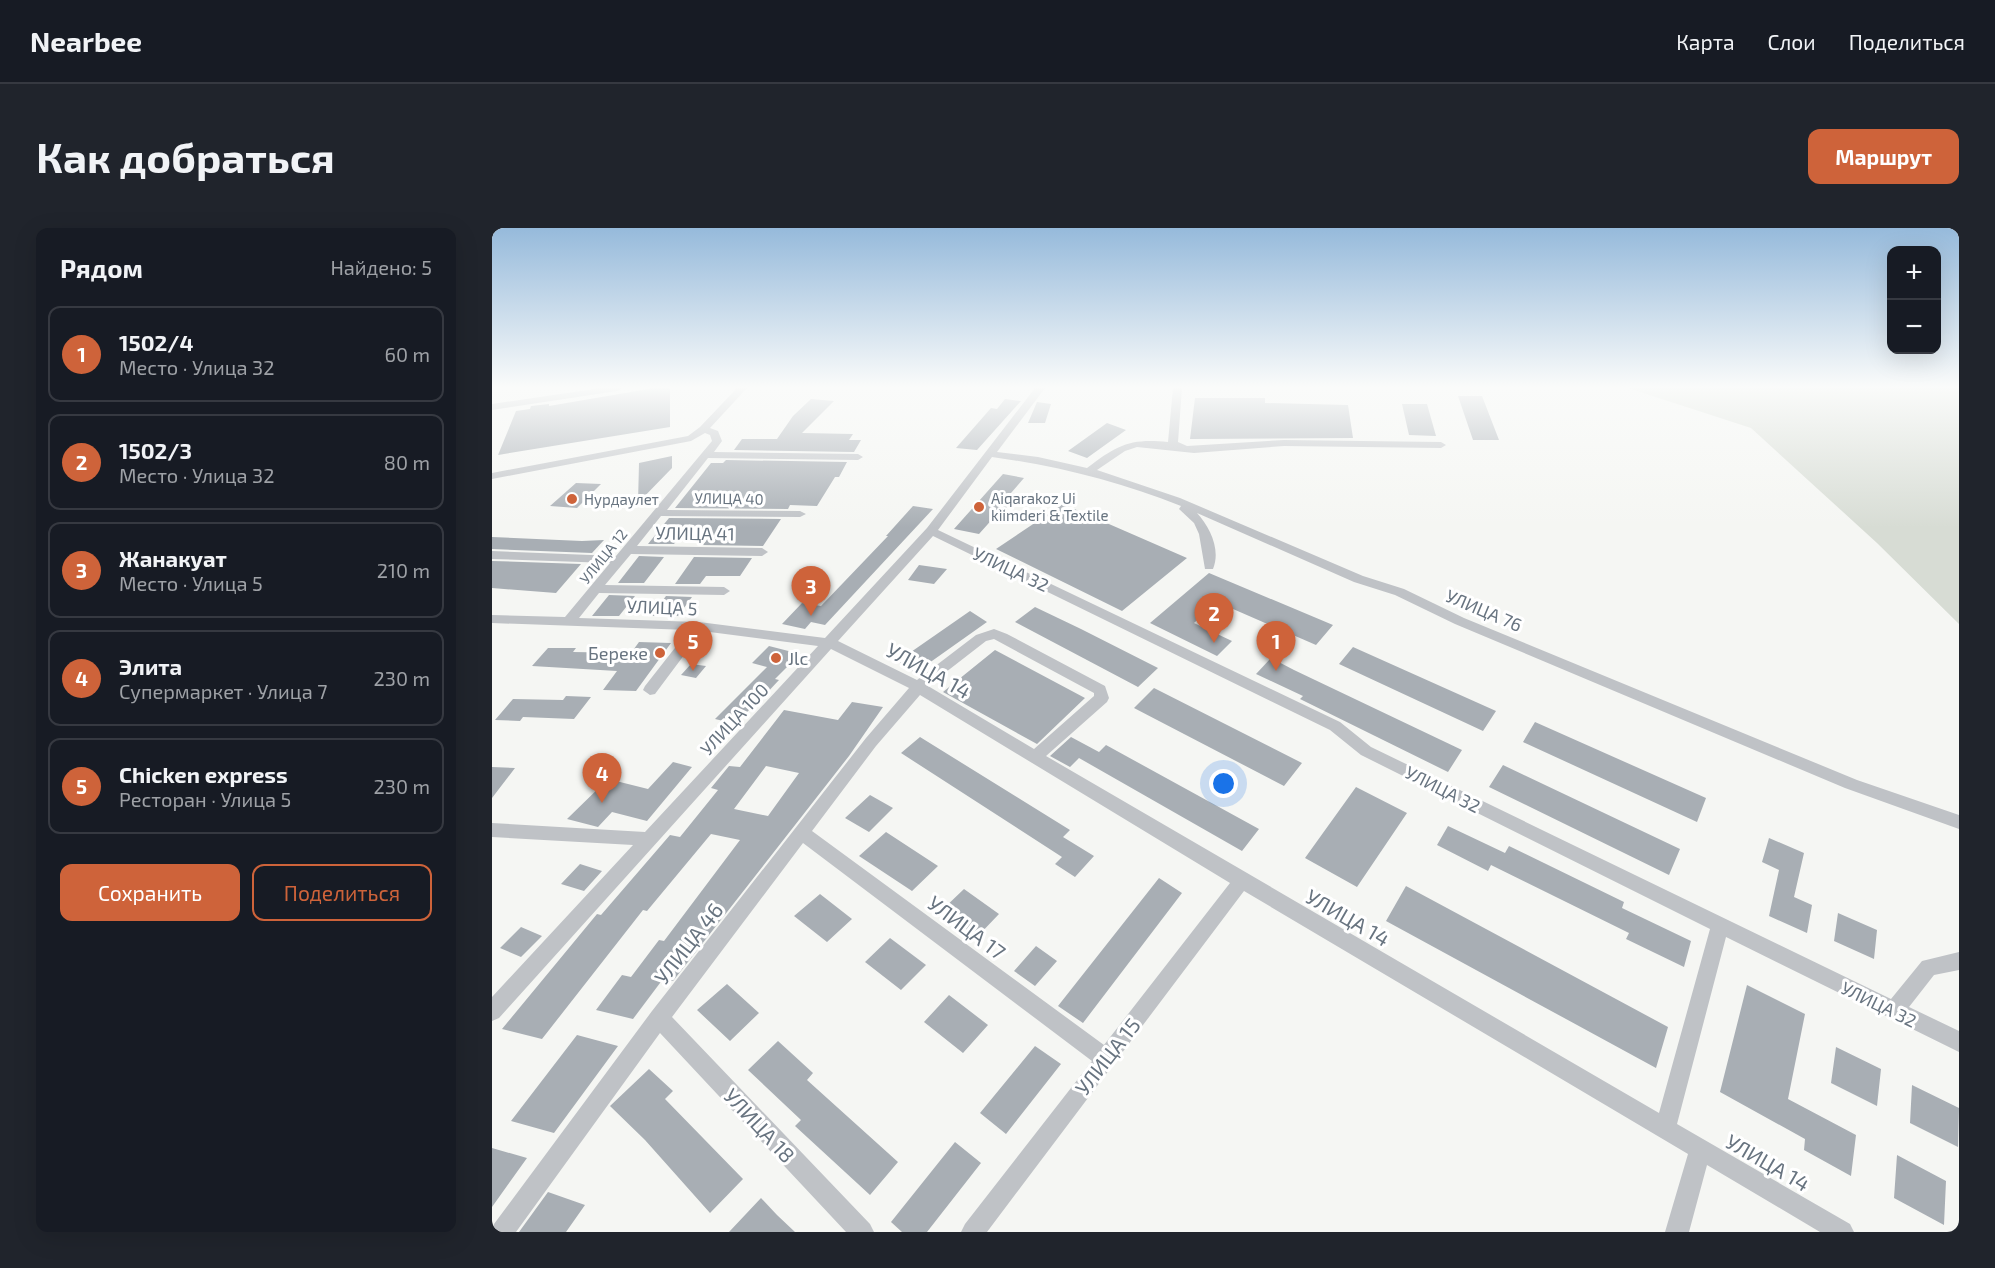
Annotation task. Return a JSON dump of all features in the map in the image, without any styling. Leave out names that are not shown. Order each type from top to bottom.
[{"type":"street","points":[[492,476],[684,440],[697,435]]},
{"type":"street","name":"УЛИЦА 12","points":[[568,622],[705,455],[717,438],[715,435]]},
{"type":"street","name":"УЛИЦА 100","points":[[492,1011],[931,531],[1005,435]]},
{"type":"street","points":[[1173,435],[1176,446]]},
{"type":"street","points":[[1089,471],[1122,446],[1131,443],[1205,449],[1253,445],[1441,445]]},
{"type":"street","name":"УЛИЦА 76","points":[[990,454],[1028,457],[1136,485],[1357,578],[1390,588],[1457,620],[1658,701],[1854,785],[1959,822]]},
{"type":"street","points":[[705,455],[858,457]]},
{"type":"street","points":[[1174,501],[1194,516],[1207,535],[1209,566]]},
{"type":"street","name":"УЛИЦА 40","points":[[658,513],[801,514]]},
{"type":"street","name":"УЛИЦА 32","points":[[931,531],[1335,726],[1366,751],[1720,927],[1959,1042]]},
{"type":"street","name":"УЛИЦА 41","points":[[492,555],[762,552]]},
{"type":"street","points":[[596,589],[724,591]]},
{"type":"street","name":"УЛИЦА 5","points":[[492,619],[699,626],[830,643]]},
{"type":"street","points":[[651,690],[699,626]]},
{"type":"street","name":"УЛИЦА 46","points":[[502,1232],[659,1017],[871,742],[918,687],[981,638],[994,634],[1100,690],[1102,698],[1035,757]]},
{"type":"street","name":"УЛИЦА 14","points":[[830,643],[918,687],[1242,881],[1842,1232]]},
{"type":"street","points":[[492,830],[651,838]]},
{"type":"street","name":"УЛИЦА 17","points":[[802,833],[1105,1058]]},
{"type":"street","name":"УЛИЦА 15","points":[[973,1232],[1242,881]]},
{"type":"street","points":[[1665,1128],[1720,927]]},
{"type":"street","points":[[1894,1011],[1929,967],[1959,961]]},
{"type":"street","name":"УЛИЦА 18","points":[[659,1017],[862,1232]]},
{"type":"street","points":[[1677,1232],[1700,1149]]},
{"type":"shaded area","points":[[1759,435],[1959,435],[1959,624],[1877,543]]},
{"type":"building","points":[[506,435],[622,435],[498,455]]},
{"type":"building","points":[[780,435],[852,435],[849,440],[861,440],[854,452],[734,450],[742,439],[777,439]]},
{"type":"building","points":[[968,435],[991,435],[977,450],[956,448]]},
{"type":"building","points":[[1090,435],[1119,435],[1087,458],[1068,451]]},
{"type":"building","points":[[1191,435],[1353,435],[1353,438],[1190,439]]},
{"type":"building","points":[[1471,435],[1497,435],[1499,440],[1473,440]]},
{"type":"building","points":[[672,456],[672,468],[638,503],[639,463]]},
{"type":"building","points":[[726,460],[847,462],[839,477],[835,477],[817,506],[790,505],[788,509],[675,508],[711,463],[723,463]]},
{"type":"building","points":[[1003,474],[1024,478],[1011,493],[1018,494],[1000,515],[996,515],[979,534],[954,529]]},
{"type":"building","points":[[576,483],[601,484],[577,508],[550,506]]},
{"type":"building","points":[[1063,504],[1187,558],[1122,611],[996,549]]},
{"type":"building","points":[[913,506],[933,509],[825,625],[811,622],[805,629],[782,624],[802,603],[821,606],[888,536],[886,536]]},
{"type":"building","points":[[669,518],[781,519],[763,546],[703,545],[708,538],[689,524],[674,544],[648,544]]},
{"type":"building","points":[[492,537],[604,540],[592,553],[492,549]]},
{"type":"building","points":[[639,556],[664,557],[644,583],[618,583]]},
{"type":"building","points":[[694,557],[752,558],[740,576],[706,576],[700,584],[675,584]]},
{"type":"building","points":[[492,561],[581,564],[556,593],[492,588]]},
{"type":"building","points":[[919,565],[947,569],[934,584],[908,580]]},
{"type":"building","points":[[1209,573],[1333,625],[1316,645],[1217,602],[1194,623],[1232,641],[1217,656],[1150,623]]},
{"type":"building","points":[[609,595],[635,596],[619,616],[592,616]]},
{"type":"building","points":[[666,596],[692,597],[678,616],[651,616]]},
{"type":"building","points":[[1035,607],[1158,668],[1138,687],[1015,622]]},
{"type":"building","points":[[970,611],[987,622],[915,673],[898,661]]},
{"type":"building","points":[[639,642],[671,643],[636,691],[603,690],[617,671],[532,666],[548,648],[576,648],[573,652],[631,653]]},
{"type":"building","points":[[769,646],[800,654],[775,679],[779,680],[736,724],[715,719],[767,667],[752,663]]},
{"type":"building","points":[[1353,647],[1496,711],[1483,731],[1339,664]]},
{"type":"building","points":[[995,650],[1085,698],[1037,744],[943,692]]},
{"type":"building","points":[[1271,658],[1462,750],[1448,772],[1300,699],[1303,696],[1256,674]]},
{"type":"building","points":[[691,664],[706,666],[696,678],[681,675]]},
{"type":"building","points":[[1154,688],[1302,763],[1284,786],[1134,708]]},
{"type":"building","points":[[566,696],[591,697],[574,719],[523,717],[520,721],[495,720],[513,699],[563,700]]},
{"type":"building","points":[[852,702],[883,707],[849,756],[673,981],[663,979],[633,1019],[596,1010],[622,975],[631,977],[659,940],[664,941],[740,840],[711,834],[647,911],[643,910],[542,1039],[502,1029],[597,914],[601,915],[670,835],[680,837],[718,790],[711,788],[729,766],[740,767],[784,710],[838,720]],"holes":[[[766,766],[799,773],[768,816],[734,809]]]},
{"type":"building","points":[[1535,722],[1706,798],[1697,822],[1523,742]]},
{"type":"building","points":[[920,737],[1070,830],[1063,837],[1094,856],[1075,877],[1055,864],[1062,857],[901,753]]},
{"type":"building","points":[[1071,737],[1099,752],[1106,745],[1259,829],[1242,851],[1079,758],[1070,767],[1050,756]]},
{"type":"building","points":[[673,762],[692,767],[647,821],[612,812],[598,827],[567,819],[608,779],[648,789]]},
{"type":"building","points":[[1503,765],[1680,849],[1669,875],[1489,787]]},
{"type":"building","points":[[492,767],[515,768],[492,798]]},
{"type":"building","points":[[1356,787],[1407,813],[1357,887],[1305,858]]},
{"type":"building","points":[[870,795],[893,808],[869,832],[845,818]]},
{"type":"building","points":[[1448,826],[1505,853],[1509,846],[1624,902],[1622,908],[1691,941],[1684,967],[1626,939],[1629,933],[1491,865],[1488,871],[1437,845]]},
{"type":"building","points":[[886,832],[938,866],[912,891],[859,856]]},
{"type":"building","points":[[1769,838],[1804,853],[1794,897],[1812,905],[1807,933],[1769,916],[1779,870],[1762,862]]},
{"type":"building","points":[[580,864],[602,871],[584,891],[561,884]]},
{"type":"building","points":[[1159,878],[1182,893],[1083,1023],[1058,1006]]},
{"type":"building","points":[[1406,886],[1668,1027],[1656,1068],[1386,921]]},
{"type":"building","points":[[964,889],[999,914],[977,937],[941,911]]},
{"type":"building","points":[[820,894],[852,919],[827,942],[794,916]]},
{"type":"building","points":[[1838,913],[1877,930],[1874,959],[1834,941]]},
{"type":"building","points":[[521,927],[542,936],[521,957],[500,948]]},
{"type":"building","points":[[890,938],[926,965],[901,990],[865,962]]},
{"type":"building","points":[[1036,946],[1057,961],[1035,986],[1014,971]]},
{"type":"building","points":[[727,984],[759,1013],[730,1041],[697,1010]]},
{"type":"building","points":[[1747,985],[1805,1014],[1788,1099],[1856,1135],[1851,1176],[1804,1150],[1805,1139],[1720,1092]]},
{"type":"building","points":[[949,995],[988,1025],[963,1053],[924,1022]]},
{"type":"building","points":[[577,1035],[618,1046],[554,1133],[511,1121]]},
{"type":"building","points":[[778,1041],[813,1073],[807,1080],[898,1162],[870,1195],[795,1126],[801,1120],[748,1070]]},
{"type":"building","points":[[1035,1046],[1061,1064],[1006,1134],[980,1113]]},
{"type":"building","points":[[1836,1047],[1881,1069],[1877,1106],[1831,1083]]},
{"type":"building","points":[[649,1069],[673,1091],[665,1099],[743,1179],[710,1213],[645,1140],[610,1106]]},
{"type":"building","points":[[1912,1085],[1959,1108],[1958,1147],[1910,1123]]},
{"type":"building","points":[[955,1142],[981,1163],[927,1232],[902,1232],[891,1222]]},
{"type":"building","points":[[492,1148],[527,1158],[492,1207]]},
{"type":"building","points":[[1897,1155],[1946,1181],[1944,1225],[1894,1198]]},
{"type":"building","points":[[548,1192],[585,1205],[566,1232],[519,1232]]},
{"type":"building","points":[[761,1198],[777,1215],[795,1232],[729,1232]]},
{"type":"place","name":"Нурдаулет","points":[[572,499]]},
{"type":"place","name":"Aiqarakoz Ui kiimderi & Textile","points":[[979,507]]},
{"type":"place","name":"Жанакуат","points":[[811,616]]},
{"type":"place","name":"1502/3","points":[[1214,643]]},
{"type":"place","name":"Береке","points":[[660,653]]},
{"type":"place","name":"Jlc","points":[[776,658]]},
{"type":"place","name":"Chicken express","points":[[693,671]]},
{"type":"place","name":"1502/4","points":[[1276,671]]},
{"type":"place","name":"Элита","points":[[602,803]]}]
